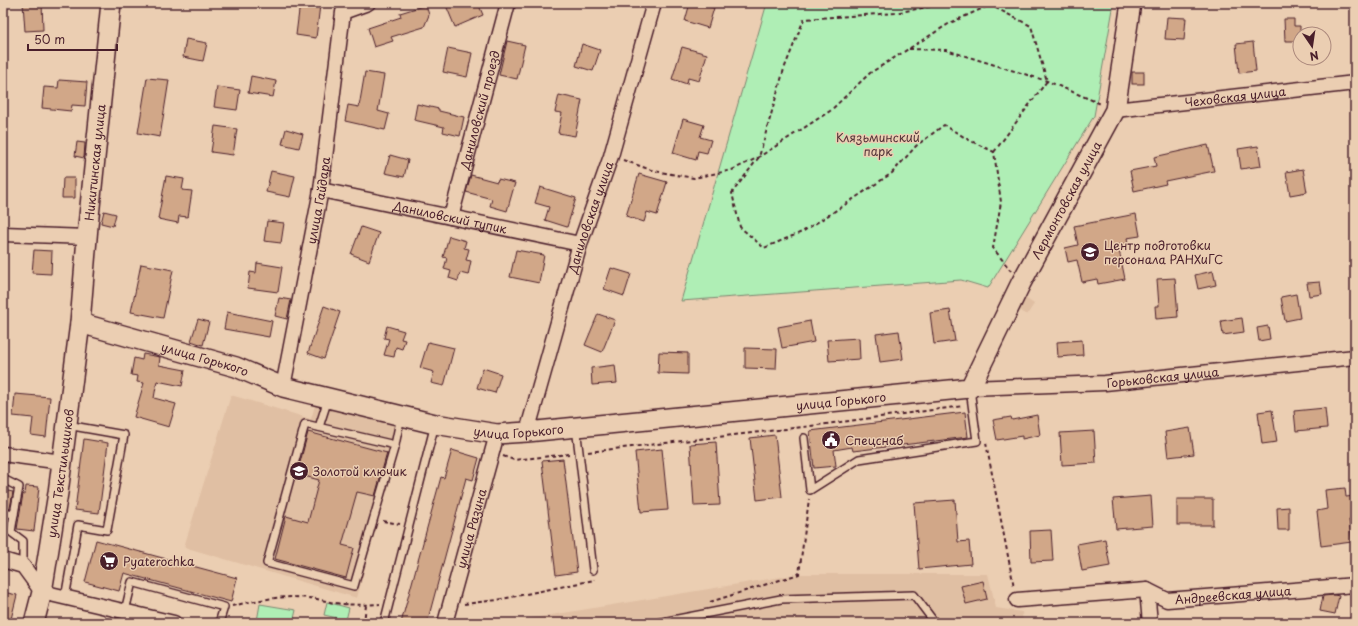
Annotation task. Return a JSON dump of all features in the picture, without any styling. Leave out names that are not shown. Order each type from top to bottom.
[{"type":"street","name":"Никитинская улица","points":[[80,323],[87,237],[111,3]]},
{"type":"street","name":"улица Гайдара","points":[[283,386],[321,190],[343,12],[368,3]]},
{"type":"street","name":"Даниловский проезд","points":[[451,217],[508,3]]},
{"type":"street","name":"Даниловская улица","points":[[527,432],[580,244],[611,156],[654,3]]},
{"type":"street","name":"Лермонтовская улица","points":[[971,397],[1021,283],[1115,110],[1131,3]]},
{"type":"street","name":"Чеховская улица","points":[[1115,110],[1355,84]]},
{"type":"street","name":"Даниловский тупик","points":[[321,190],[580,244]]},
{"type":"street","points":[[3,234],[87,237]]},
{"type":"street","name":"улица Горького","points":[[80,323],[236,367],[283,386],[328,398],[435,424],[497,434],[971,397]]},
{"type":"street","name":"улица Текстильщиков","points":[[34,623],[42,592],[62,462],[80,323]]},
{"type":"street","name":"Горьковская улица","points":[[971,397],[1355,357]]},
{"type":"street","name":"улица Разина","points":[[445,623],[497,434]]},
{"type":"street","points":[[3,454],[62,462]]},
{"type":"street","points":[[3,560],[23,566],[42,592],[174,623]]},
{"type":"street","name":"Андреевская улица","points":[[1147,590],[1167,600],[1355,585]]},
{"type":"street","points":[[1017,600],[1147,590],[1150,623]]},
{"type":"lane","points":[[804,438],[810,490],[859,459],[977,441],[971,397]]},
{"type":"lane","points":[[319,427],[328,398]]},
{"type":"lane","points":[[394,445],[305,424],[267,563],[354,586],[394,445],[401,416]]},
{"type":"lane","points":[[384,623],[435,424]]},
{"type":"lane","points":[[65,598],[78,525],[107,530],[124,435],[66,425]]},
{"type":"lane","points":[[576,427],[592,570]]},
{"type":"lane","points":[[3,479],[19,487],[11,532],[23,541],[23,566]]},
{"type":"lane","points":[[3,512],[14,514]]},
{"type":"lane","points":[[125,611],[132,582],[224,607],[219,623]]},
{"type":"lane","points":[[657,623],[781,599],[914,596],[935,623]]},
{"type":"path","points":[[994,152],[969,140],[944,125],[916,146],[892,173],[802,232],[764,248],[740,227],[732,193],[759,157],[784,69],[804,19],[895,13],[944,4],[990,5],[1014,3]]},
{"type":"path","points":[[611,156],[654,171],[694,178],[732,170],[759,157],[830,111],[870,74],[950,22],[990,5]]},
{"type":"path","points":[[990,5],[1031,26],[1047,81]]},
{"type":"path","points":[[909,49],[946,50],[1047,81],[1115,110]]},
{"type":"path","points":[[1021,283],[993,248],[1001,202],[994,152],[1047,81]]},
{"type":"path","points":[[492,454],[514,460],[803,427],[971,397]]},
{"type":"path","points":[[985,436],[1017,600]]},
{"type":"path","points":[[708,603],[799,574],[810,490]]},
{"type":"path","points":[[377,520],[409,525]]},
{"type":"path","points":[[450,606],[497,600],[594,580],[592,570]]},
{"type":"path","points":[[224,607],[254,600],[279,598],[309,598],[343,604],[366,605],[389,603]]},
{"type":"path","points":[[364,623],[366,605]]},
{"type":"shaded area","points":[[1024,297],[1034,304],[1027,315],[1017,308]]},
{"type":"shaded area","name":"Золотой ключик","points":[[231,395],[311,419],[316,402],[403,423],[357,598],[184,547]]},
{"type":"shaded area","points":[[799,574],[988,574],[996,608],[1022,612],[1023,623],[503,623]]},
{"type":"green space","name":"Клязьминский парк","points":[[767,3],[1114,3],[1094,116],[988,288],[961,280],[681,301]]},
{"type":"green space","points":[[327,602],[349,608],[346,620],[324,615]]},
{"type":"green space","points":[[260,604],[296,610],[293,623],[268,623],[257,621]]},
{"type":"building","points":[[23,3],[42,3],[43,30],[25,31]]},
{"type":"building","points":[[300,3],[320,5],[316,38],[296,35]]},
{"type":"building","points":[[445,3],[478,3],[483,15],[455,27]]},
{"type":"building","points":[[690,3],[697,3],[714,8],[708,28],[685,21]]},
{"type":"building","points":[[426,5],[429,15],[424,27],[391,37],[393,41],[374,47],[368,28],[401,17],[400,13]]},
{"type":"building","points":[[1167,17],[1186,18],[1184,40],[1165,39]]},
{"type":"building","points":[[1284,19],[1294,19],[1294,26],[1292,26],[1292,41],[1285,41]]},
{"type":"building","points":[[186,39],[207,43],[203,61],[183,57]]},
{"type":"building","points":[[507,41],[525,45],[517,79],[499,75]]},
{"type":"building","points":[[1253,42],[1256,71],[1239,73],[1236,44]]},
{"type":"building","points":[[582,44],[600,50],[593,71],[576,66]]},
{"type":"building","points":[[682,47],[707,54],[699,81],[688,78],[687,84],[672,79]]},
{"type":"building","points":[[448,48],[472,53],[467,77],[443,72]]},
{"type":"building","points":[[365,72],[384,75],[378,111],[389,114],[385,130],[345,121],[348,105],[359,107]]},
{"type":"building","points":[[1132,72],[1144,72],[1144,84],[1132,84]]},
{"type":"building","points":[[251,76],[276,81],[273,97],[248,93]]},
{"type":"building","points":[[147,78],[169,80],[160,137],[138,133]]},
{"type":"building","points":[[59,80],[87,82],[85,106],[72,105],[71,111],[42,108],[44,87],[58,88]]},
{"type":"building","points":[[217,87],[240,90],[237,110],[214,107]]},
{"type":"building","points":[[559,95],[582,100],[575,136],[558,133],[562,113],[555,112]]},
{"type":"building","points":[[417,104],[464,117],[460,136],[443,132],[444,127],[414,120]]},
{"type":"building","points":[[683,119],[704,125],[700,137],[711,140],[707,153],[698,151],[696,160],[673,153]]},
{"type":"building","points":[[215,126],[237,129],[233,155],[211,152]]},
{"type":"building","points":[[286,129],[303,134],[299,148],[282,144]]},
{"type":"building","points":[[77,142],[85,143],[84,158],[75,156]]},
{"type":"building","points":[[1208,145],[1214,171],[1165,181],[1166,184],[1134,191],[1130,171],[1156,166],[1154,157]]},
{"type":"building","points":[[1258,146],[1261,166],[1241,169],[1238,149]]},
{"type":"building","points":[[390,155],[408,160],[404,177],[385,173]]},
{"type":"building","points":[[1303,169],[1307,192],[1290,195],[1286,172]]},
{"type":"building","points":[[271,171],[295,176],[290,197],[266,192]]},
{"type":"building","points":[[639,174],[667,182],[657,215],[647,212],[644,222],[626,216]]},
{"type":"building","points":[[471,175],[497,182],[498,179],[515,183],[507,211],[490,206],[492,199],[466,192]]},
{"type":"building","points":[[166,176],[184,179],[182,190],[192,191],[188,217],[179,216],[178,223],[158,219]]},
{"type":"building","points":[[63,178],[75,178],[75,198],[62,198]]},
{"type":"building","points":[[540,187],[576,198],[567,227],[545,220],[549,207],[535,203]]},
{"type":"building","points":[[104,211],[116,214],[113,226],[101,223]]},
{"type":"building","points":[[1136,214],[1140,236],[1127,238],[1128,243],[1118,245],[1125,279],[1098,284],[1097,279],[1082,282],[1077,260],[1068,262],[1065,248],[1078,245],[1074,226]]},
{"type":"building","points":[[267,221],[284,223],[281,243],[264,241]]},
{"type":"building","points":[[361,227],[379,233],[369,261],[351,254]]},
{"type":"building","points":[[449,236],[466,241],[464,248],[469,249],[466,260],[471,261],[468,275],[460,273],[458,281],[449,278],[451,271],[444,269],[447,258],[443,257]]},
{"type":"building","points":[[34,250],[52,251],[51,274],[32,273]]},
{"type":"building","points":[[516,250],[544,255],[539,283],[510,277]]},
{"type":"building","points":[[257,263],[282,267],[278,292],[248,288],[250,272],[256,273]]},
{"type":"building","points":[[141,264],[173,270],[163,318],[131,312]]},
{"type":"building","points":[[611,268],[631,274],[624,296],[604,289]]},
{"type":"building","points":[[1213,271],[1216,285],[1198,289],[1195,275]]},
{"type":"building","points":[[1175,278],[1178,317],[1156,319],[1155,306],[1159,306],[1157,279]]},
{"type":"building","points":[[1320,282],[1322,294],[1309,296],[1307,283]]},
{"type":"building","points":[[1296,294],[1300,318],[1285,321],[1281,297]]},
{"type":"building","points":[[279,298],[291,300],[287,319],[275,316]]},
{"type":"building","points":[[324,306],[340,312],[324,359],[308,353]]},
{"type":"building","points":[[950,310],[955,341],[934,344],[930,313]]},
{"type":"building","points":[[227,312],[272,321],[269,337],[224,329]]},
{"type":"building","points":[[598,314],[615,320],[602,352],[585,345]]},
{"type":"building","points":[[1242,318],[1244,332],[1223,335],[1221,321]]},
{"type":"building","points":[[198,319],[209,322],[203,345],[191,341]]},
{"type":"building","points":[[810,321],[814,342],[782,348],[778,327]]},
{"type":"building","points":[[387,326],[404,331],[401,339],[405,340],[402,349],[396,347],[394,357],[384,355],[389,339],[384,338]]},
{"type":"building","points":[[1268,326],[1270,339],[1259,341],[1257,328]]},
{"type":"building","points":[[899,331],[903,359],[880,362],[876,334]]},
{"type":"building","points":[[859,338],[860,359],[829,361],[827,340]]},
{"type":"building","points":[[1082,340],[1083,355],[1058,357],[1057,342]]},
{"type":"building","points":[[428,342],[454,348],[444,386],[431,383],[434,372],[420,368]]},
{"type":"building","points":[[745,348],[777,349],[776,369],[745,368]]},
{"type":"building","points":[[659,352],[688,353],[688,374],[658,373]]},
{"type":"building","points":[[143,354],[160,357],[159,365],[185,370],[182,386],[157,381],[154,398],[176,404],[169,427],[134,417],[144,383],[137,382],[138,376],[131,375],[134,358],[142,360]]},
{"type":"building","points":[[615,365],[617,383],[592,385],[591,368]]},
{"type":"building","points":[[483,368],[501,374],[495,393],[477,388]]},
{"type":"building","points":[[15,394],[50,397],[46,437],[31,435],[33,418],[13,416]]},
{"type":"building","points":[[1325,408],[1327,428],[1296,431],[1294,411]]},
{"type":"building","points":[[1272,410],[1277,442],[1262,444],[1258,412]]},
{"type":"building","points":[[965,412],[968,437],[853,451],[852,447],[834,450],[836,466],[814,468],[810,431]]},
{"type":"building","points":[[1037,415],[1040,435],[1022,439],[1022,436],[997,440],[993,420],[1011,417],[1012,420]]},
{"type":"building","points":[[1190,428],[1194,454],[1168,457],[1165,432]]},
{"type":"building","points":[[1094,431],[1096,463],[1062,465],[1060,433]]},
{"type":"building","points":[[308,432],[387,453],[375,496],[357,492],[342,545],[354,548],[346,578],[275,559],[286,516],[308,522],[319,480],[297,474]]},
{"type":"building","points":[[775,435],[782,497],[757,500],[750,438]]},
{"type":"building","points":[[84,439],[108,443],[99,513],[75,510]]},
{"type":"building","points":[[716,442],[720,505],[694,506],[690,444]]},
{"type":"building","points":[[662,449],[668,510],[641,512],[635,452]]},
{"type":"building","points":[[452,450],[479,458],[473,480],[466,478],[427,623],[401,623],[441,477],[444,478]]},
{"type":"building","points":[[563,459],[577,572],[556,575],[542,461]]},
{"type":"building","points":[[26,486],[39,487],[34,531],[17,529],[23,494],[25,494]]},
{"type":"building","points":[[1345,488],[1346,497],[1355,496],[1355,519],[1349,520],[1352,542],[1321,546],[1317,511],[1327,509],[1325,490]]},
{"type":"building","points":[[3,490],[13,492],[10,508],[3,507]]},
{"type":"building","points":[[1151,496],[1153,526],[1116,529],[1113,499]]},
{"type":"building","points":[[1177,499],[1213,499],[1213,525],[1177,525]]},
{"type":"building","points":[[955,500],[958,542],[969,541],[971,564],[919,569],[914,503]]},
{"type":"building","points":[[1289,507],[1289,530],[1278,530],[1277,508]]},
{"type":"building","points":[[3,517],[8,518],[7,527],[3,527]]},
{"type":"building","points":[[1051,530],[1053,561],[1031,562],[1030,531]]},
{"type":"building","points":[[1105,539],[1110,566],[1082,571],[1077,544]]},
{"type":"building","points":[[96,540],[237,578],[231,602],[124,573],[119,591],[85,582]]},
{"type":"building","points":[[983,581],[987,599],[966,604],[961,586]]},
{"type":"building","points":[[3,592],[17,595],[10,623],[3,623]]},
{"type":"building","points":[[1323,596],[1339,596],[1335,614],[1320,611]]},
{"type":"place","name":"Центр подготовки персонала РАНХиГС","points":[[1090,252]]},
{"type":"place","name":"Спецснаб","points":[[831,440]]},
{"type":"place","name":"Золотой ключик","points":[[299,471]]},
{"type":"place","name":"Pyaterochka","points":[[109,561]]}]
